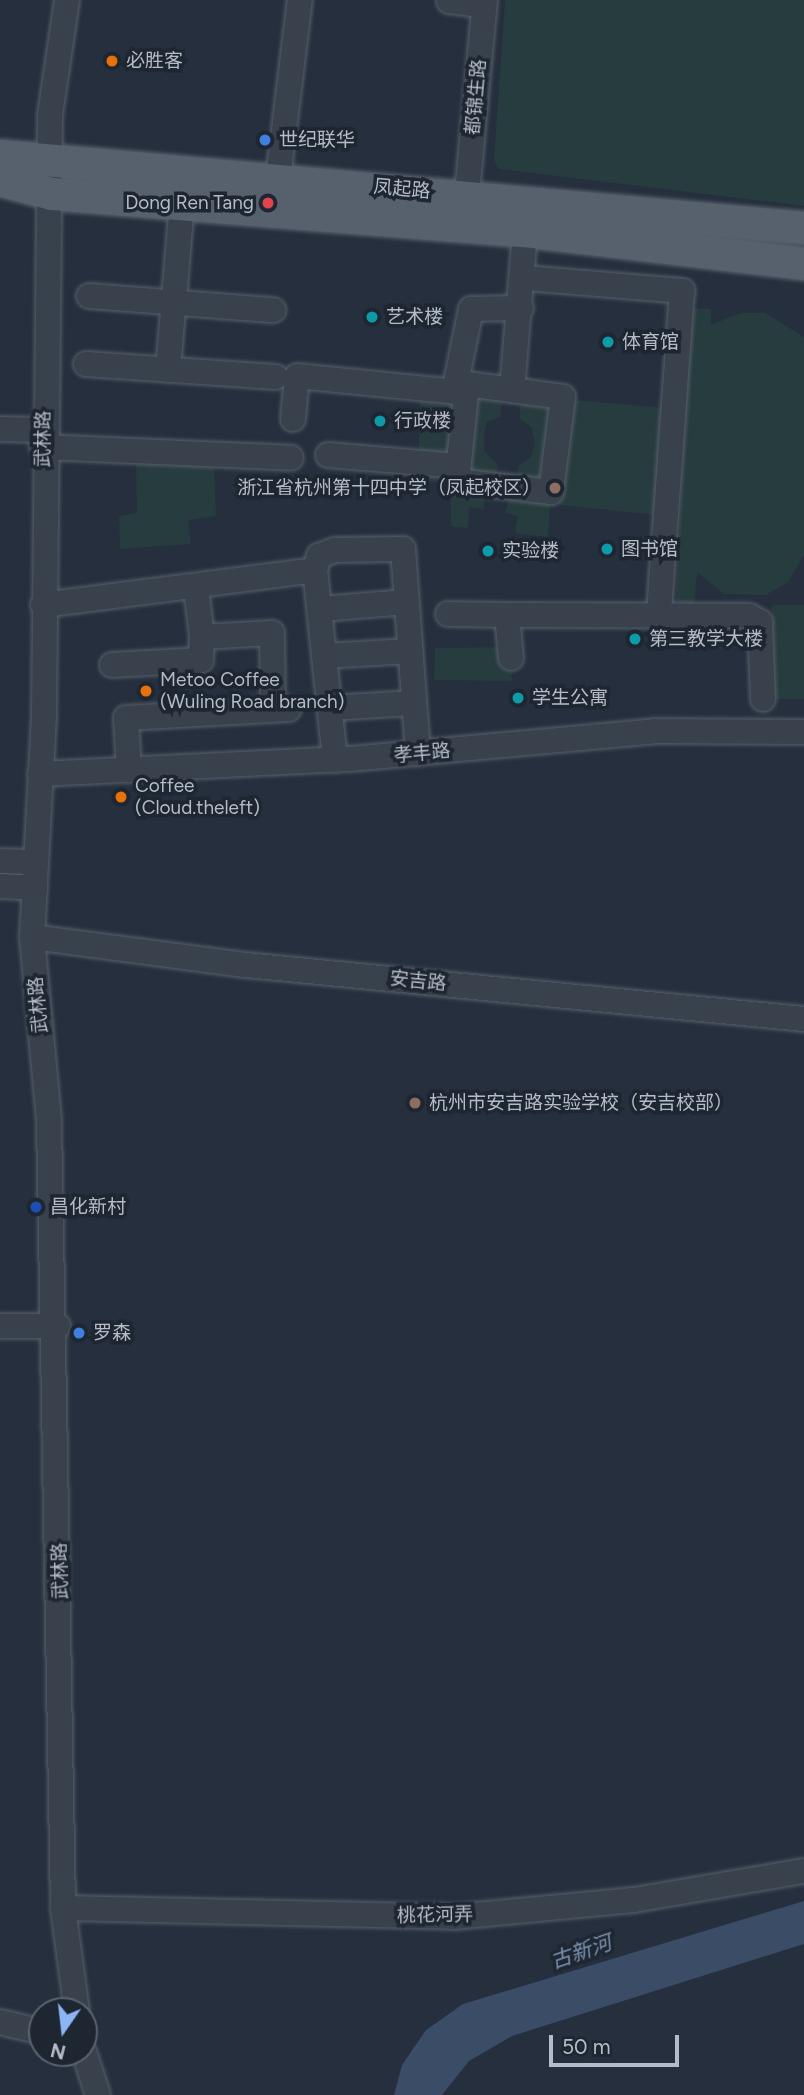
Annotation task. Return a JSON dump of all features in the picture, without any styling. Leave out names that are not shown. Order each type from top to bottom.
[{"type":"main road","name":"凤起路","points":[[0,156],[467,194],[804,228]]},
{"type":"main road","points":[[0,180],[52,194],[525,232],[804,264]]},
{"type":"street","name":"武林路","points":[[67,0],[50,115],[53,159],[42,438],[40,774],[32,937],[50,1121],[58,1326],[63,1908],[75,1997]]},
{"type":"street","points":[[278,178],[300,0]]},
{"type":"street","points":[[449,1],[484,2]]},
{"type":"street","name":"都锦生路","points":[[467,194],[484,2]]},
{"type":"street","points":[[168,370],[182,204]]},
{"type":"street","points":[[512,390],[524,278],[525,232]]},
{"type":"street","points":[[524,278],[682,291],[659,615]]},
{"type":"street","points":[[89,296],[273,310]]},
{"type":"street","points":[[460,392],[467,384],[562,397],[551,492],[457,481],[460,392],[471,309],[521,308]]},
{"type":"street","points":[[86,364],[276,377]]},
{"type":"street","points":[[293,419],[297,376],[460,392]]},
{"type":"street","points":[[0,429],[42,438],[291,458]]},
{"type":"street","points":[[328,455],[458,466]]},
{"type":"street","points":[[335,760],[316,570],[319,556],[335,550],[403,548],[418,754]]},
{"type":"street","points":[[43,605],[197,588],[316,570]]},
{"type":"street","points":[[112,665],[201,660],[202,637],[197,588]]},
{"type":"street","points":[[320,609],[407,601]]},
{"type":"street","points":[[448,614],[749,616],[760,622],[763,699]]},
{"type":"street","points":[[507,615],[510,658]]},
{"type":"street","points":[[129,770],[126,718],[282,709],[272,633],[202,637]]},
{"type":"street","points":[[324,656],[410,651]]},
{"type":"street","points":[[330,708],[414,703]]},
{"type":"street","name":"孝丰路","points":[[40,774],[335,760],[655,731],[804,732]]},
{"type":"street","points":[[0,861],[35,862]]},
{"type":"street","points":[[0,886],[35,888]]},
{"type":"street","name":"安吉路","points":[[32,937],[246,965],[804,1019]]},
{"type":"street","points":[[0,1326],[58,1326]]},
{"type":"street","name":"桃花河弄","points":[[63,1908],[454,1917],[634,1900],[804,1871]]},
{"type":"street","points":[[0,2022],[28,2029]]},
{"type":"street","points":[[81,2095],[85,2067]]},
{"type":"street","points":[[89,2067],[98,2095]]},
{"type":"green space","points":[[505,0],[804,0],[804,206],[499,169],[494,160]]},
{"type":"green space","points":[[690,309],[711,309],[711,325],[740,313],[765,313],[804,337],[804,555],[788,582],[766,595],[724,594],[697,572],[694,604],[676,602]]},
{"type":"green space","points":[[472,395],[502,398],[500,417],[487,422],[484,434],[484,451],[498,464],[494,485],[467,482]]},
{"type":"green space","points":[[420,398],[452,400],[449,483],[418,480]]},
{"type":"green space","points":[[521,400],[552,405],[544,485],[516,487],[518,466],[531,457],[535,443],[531,427],[519,418]]},
{"type":"green space","points":[[574,400],[666,408],[659,515],[559,505]]},
{"type":"green space","points":[[136,461],[214,463],[216,516],[188,520],[191,544],[120,549],[119,516],[137,513]]},
{"type":"green space","points":[[451,492],[485,496],[484,509],[469,507],[468,528],[451,526]]},
{"type":"green space","points":[[509,500],[550,503],[548,537],[515,533],[518,516],[505,513]]},
{"type":"green space","points":[[772,605],[804,605],[804,699],[772,699]]},
{"type":"green space","points":[[510,647],[512,681],[434,680],[435,648]]},
{"type":"water","points":[[804,1901],[804,1944],[512,2036],[469,2061],[442,2095],[394,2095],[402,2065],[426,2030],[463,2004]]},
{"type":"place","name":"必胜客","points":[[112,61]]},
{"type":"place","name":"世纪联华","points":[[265,140]]},
{"type":"place","name":"Dong Ren Tang","points":[[268,203]]},
{"type":"place","name":"艺术楼","points":[[372,317]]},
{"type":"place","name":"体育馆","points":[[608,342]]},
{"type":"place","name":"行政楼","points":[[380,421]]},
{"type":"place","name":"浙江省杭州第十四中学（凤起校区）","points":[[555,488]]},
{"type":"place","name":"图书馆","points":[[607,549]]},
{"type":"place","name":"实验楼","points":[[488,551]]},
{"type":"place","name":"第三教学大楼","points":[[635,639]]},
{"type":"place","name":"Metoo Coffee (Wuling Road branch)","points":[[146,691]]},
{"type":"place","name":"学生公寓","points":[[518,698]]},
{"type":"place","name":"Coffee (Cloud.theleft)","points":[[121,797]]},
{"type":"place","name":"杭州市安吉路实验学校（安吉校部）","points":[[415,1103]]},
{"type":"place","name":"昌化新村","points":[[36,1207]]},
{"type":"place","name":"罗森","points":[[79,1333]]},
{"type":"water label","name":"古新河","points":[[581,1952]]}]
